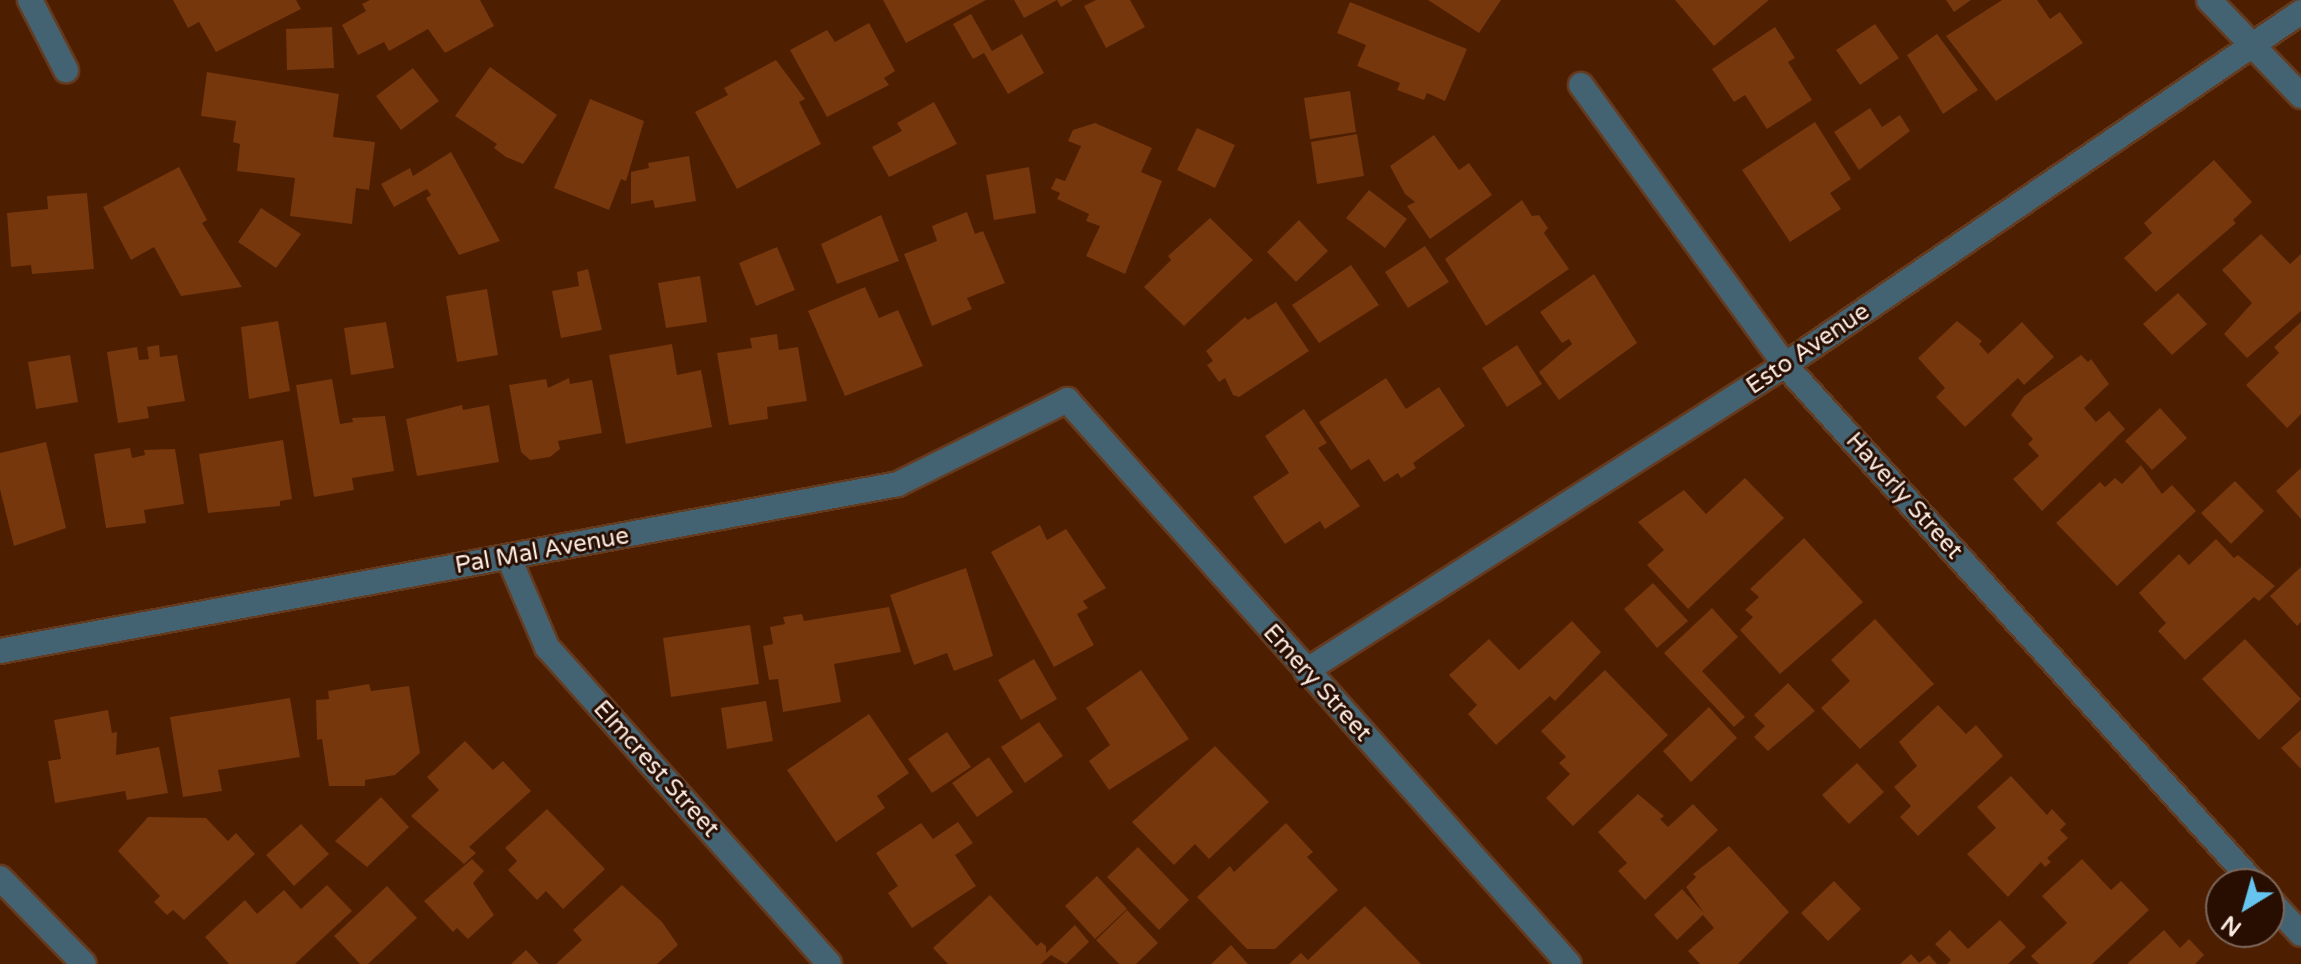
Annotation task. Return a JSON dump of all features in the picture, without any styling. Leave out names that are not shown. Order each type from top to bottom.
[{"type":"street","points":[[30,0],[66,70]]},
{"type":"street","points":[[2209,0],[2301,96]]},
{"type":"street","name":"Esto Avenue","points":[[1306,671],[1785,365],[2256,47],[2301,12]]},
{"type":"street","name":"Haverly Street","points":[[1581,85],[1785,365],[2241,868]]},
{"type":"street","name":"Emery Street","points":[[1067,400],[1569,964]]},
{"type":"street","name":"Pal Mal Avenue","points":[[0,651],[898,484],[1067,400]]},
{"type":"street","name":"Elmcrest Street","points":[[509,558],[547,647],[829,964]]},
{"type":"street","points":[[0,878],[84,964]]},
{"type":"street","points":[[2285,916],[2301,934]]},
{"type":"building","points":[[173,0],[296,0],[301,9],[216,52],[199,22],[188,28]]},
{"type":"building","points":[[370,0],[480,0],[494,26],[445,53],[428,29],[389,51],[384,42],[358,55],[342,25],[366,11],[362,4]]},
{"type":"building","points":[[883,0],[986,0],[906,43]]},
{"type":"building","points":[[1014,0],[1057,0],[1024,18]]},
{"type":"building","points":[[1057,0],[1073,0],[1061,7]]},
{"type":"building","points":[[1096,0],[1130,0],[1145,27],[1106,48],[1084,6]]},
{"type":"building","points":[[1428,0],[1501,0],[1479,33]]},
{"type":"building","points":[[1675,0],[1769,0],[1714,46]]},
{"type":"building","points":[[1946,0],[1971,0],[1954,12]]},
{"type":"building","points":[[2002,0],[2037,0],[2050,19],[2060,12],[2083,43],[1996,101],[1946,36]]},
{"type":"building","points":[[1350,2],[1467,49],[1445,101],[1427,93],[1424,100],[1397,90],[1400,83],[1357,66],[1366,45],[1337,33]]},
{"type":"building","points":[[971,14],[992,51],[1022,34],[1044,73],[1008,94],[984,53],[973,59],[953,24]]},
{"type":"building","points":[[869,23],[895,71],[884,78],[889,85],[827,117],[790,50],[827,30],[835,42]]},
{"type":"building","points":[[1875,24],[1899,58],[1860,85],[1836,50]]},
{"type":"building","points":[[332,27],[334,68],[287,70],[286,29]]},
{"type":"building","points":[[1775,27],[1795,58],[1788,62],[1812,100],[1767,129],[1745,95],[1734,102],[1712,69]]},
{"type":"building","points":[[1937,34],[1978,90],[1943,114],[1907,55]]},
{"type":"building","points":[[776,60],[805,99],[799,102],[821,144],[737,189],[695,112],[728,95],[724,88]]},
{"type":"building","points":[[490,67],[557,115],[523,164],[506,157],[494,148],[497,144],[455,116]]},
{"type":"building","points":[[413,68],[439,101],[401,130],[376,96]]},
{"type":"building","points":[[207,72],[339,94],[333,137],[375,142],[369,190],[356,188],[352,224],[290,216],[295,178],[237,171],[240,144],[233,142],[236,121],[201,116]]},
{"type":"building","points":[[1350,91],[1356,132],[1310,139],[1304,98]]},
{"type":"building","points":[[590,99],[644,121],[626,181],[621,179],[609,210],[554,188]]},
{"type":"building","points":[[934,102],[957,144],[889,177],[872,147],[902,131],[897,123]]},
{"type":"building","points":[[1870,108],[1882,127],[1900,115],[1910,131],[1859,170],[1834,132]]},
{"type":"building","points":[[1815,122],[1851,179],[1830,193],[1841,209],[1790,242],[1742,170]]},
{"type":"building","points":[[1095,123],[1152,148],[1141,172],[1162,181],[1125,274],[1086,256],[1100,226],[1086,221],[1089,214],[1057,199],[1060,193],[1051,189],[1056,178],[1065,181],[1081,146],[1068,141],[1073,130]]},
{"type":"building","points":[[1197,128],[1235,145],[1215,188],[1177,170]]},
{"type":"building","points":[[1357,134],[1364,176],[1317,184],[1311,142]]},
{"type":"building","points":[[1434,135],[1459,170],[1469,163],[1492,195],[1430,239],[1407,206],[1415,202],[1405,194],[1390,166]]},
{"type":"building","points":[[451,152],[500,241],[459,255],[426,198],[431,195],[427,189],[394,207],[381,184],[410,168],[413,176]]},
{"type":"building","points":[[689,156],[696,201],[655,208],[653,200],[631,204],[631,172],[649,168],[648,163]]},
{"type":"building","points":[[2214,160],[2252,202],[2233,220],[2236,223],[2156,292],[2124,258],[2152,233],[2144,223]]},
{"type":"building","points":[[179,167],[207,220],[202,223],[242,287],[181,296],[154,247],[131,260],[103,207]]},
{"type":"building","points":[[1029,167],[1036,213],[994,220],[986,175]]},
{"type":"building","points":[[1369,190],[1407,219],[1385,248],[1346,218]]},
{"type":"building","points":[[87,193],[94,269],[32,274],[31,265],[11,267],[7,213],[48,209],[47,196]]},
{"type":"building","points":[[1522,200],[1532,216],[1539,215],[1548,228],[1544,233],[1569,269],[1486,326],[1445,259]]},
{"type":"building","points":[[261,208],[301,234],[276,268],[238,242]]},
{"type":"building","points":[[967,212],[975,234],[983,231],[1005,283],[967,298],[972,309],[932,326],[904,254],[937,241],[932,226]]},
{"type":"building","points":[[881,215],[899,261],[837,284],[821,244]]},
{"type":"building","points":[[1210,218],[1253,260],[1184,326],[1144,287],[1171,260],[1168,256]]},
{"type":"building","points":[[1299,220],[1328,251],[1296,282],[1267,252]]},
{"type":"building","points":[[2261,234],[2290,264],[2301,254],[2301,311],[2247,358],[2224,334],[2252,303],[2222,270]]},
{"type":"building","points":[[1425,246],[1449,282],[1408,308],[1385,272]]},
{"type":"building","points":[[777,247],[795,290],[756,306],[739,263]]},
{"type":"building","points":[[1351,265],[1379,305],[1319,343],[1292,305]]},
{"type":"building","points":[[588,269],[602,330],[561,338],[552,291],[579,286],[577,272]]},
{"type":"building","points":[[1594,274],[1637,343],[1559,400],[1539,372],[1572,344],[1569,339],[1562,343],[1540,312]]},
{"type":"building","points":[[700,276],[707,322],[666,328],[658,283]]},
{"type":"building","points":[[865,287],[879,318],[898,310],[923,366],[845,396],[808,311]]},
{"type":"building","points":[[487,289],[498,355],[457,362],[446,296]]},
{"type":"building","points":[[2178,293],[2207,324],[2172,355],[2143,324]]},
{"type":"building","points":[[1276,302],[1309,351],[1239,397],[1233,395],[1225,378],[1219,382],[1207,365],[1213,361],[1206,351],[1245,317],[1248,320]]},
{"type":"building","points":[[278,321],[290,391],[249,399],[241,327]]},
{"type":"building","points":[[1957,321],[1982,341],[1979,344],[1988,354],[2022,322],[2054,357],[2024,385],[2018,378],[1965,427],[1936,397],[1945,388],[1918,358]]},
{"type":"building","points":[[386,322],[394,368],[351,375],[344,328]]},
{"type":"building","points":[[2301,322],[2301,414],[2287,428],[2246,385],[2279,353],[2274,347]]},
{"type":"building","points":[[777,334],[779,350],[798,347],[807,401],[767,407],[768,419],[729,425],[717,353],[752,348],[750,338]]},
{"type":"building","points":[[672,344],[677,375],[701,370],[712,427],[626,444],[609,355]]},
{"type":"building","points":[[159,345],[160,357],[177,355],[185,401],[147,407],[149,418],[118,423],[107,352],[137,347],[139,360],[149,359],[147,347]]},
{"type":"building","points":[[1517,345],[1542,384],[1507,407],[1482,368]]},
{"type":"building","points":[[70,355],[78,402],[36,409],[28,362]]},
{"type":"building","points":[[2081,355],[2088,362],[2091,359],[2109,384],[2084,408],[2096,422],[2109,411],[2125,429],[2042,511],[2013,479],[2039,456],[2028,444],[2033,439],[2011,415],[2024,396]]},
{"type":"building","points":[[569,378],[570,384],[592,380],[602,433],[558,441],[560,449],[550,457],[530,460],[521,452],[509,385],[546,379],[548,388]]},
{"type":"building","points":[[1386,378],[1406,409],[1439,387],[1465,426],[1413,463],[1416,468],[1401,478],[1398,473],[1384,482],[1369,459],[1351,470],[1319,422]]},
{"type":"building","points":[[332,379],[340,424],[353,422],[352,418],[385,416],[394,471],[352,478],[354,490],[314,497],[296,385]]},
{"type":"building","points":[[462,405],[463,410],[489,405],[499,462],[417,476],[406,419]]},
{"type":"building","points":[[2160,408],[2187,438],[2152,470],[2125,441]]},
{"type":"building","points":[[1304,409],[1327,443],[1318,448],[1360,506],[1325,529],[1320,521],[1285,544],[1253,497],[1289,473],[1265,436]]},
{"type":"building","points":[[283,440],[292,499],[280,501],[280,506],[208,513],[199,454]]},
{"type":"building","points":[[46,442],[66,528],[14,546],[0,489],[0,453]]},
{"type":"building","points":[[130,448],[132,458],[145,455],[144,450],[175,449],[184,504],[144,510],[146,523],[106,528],[94,454]]},
{"type":"building","points":[[2141,465],[2162,494],[2172,485],[2196,511],[2117,586],[2056,523],[2100,482],[2105,487],[2115,478],[2122,484]]},
{"type":"building","points":[[2301,468],[2301,519],[2276,491]]},
{"type":"building","points":[[1745,478],[1784,518],[1688,609],[1647,565],[1664,550],[1638,522],[1684,490],[1706,514]]},
{"type":"building","points":[[2235,481],[2264,511],[2231,544],[2201,513]]},
{"type":"building","points":[[1040,525],[1047,540],[1066,529],[1106,588],[1083,601],[1088,608],[1077,614],[1094,645],[1054,667],[991,552]]},
{"type":"building","points":[[1804,538],[1863,602],[1780,674],[1740,630],[1753,617],[1745,610],[1759,597],[1750,589]]},
{"type":"building","points":[[2216,539],[2234,558],[2238,555],[2275,586],[2259,601],[2254,597],[2185,660],[2158,631],[2166,623],[2139,593],[2179,554],[2189,565]]},
{"type":"building","points":[[2301,567],[2301,622],[2297,626],[2270,596]]},
{"type":"building","points":[[966,568],[993,656],[954,671],[947,653],[914,665],[890,595]]},
{"type":"building","points":[[1653,583],[1688,621],[1657,648],[1624,609]]},
{"type":"building","points":[[889,607],[901,652],[834,664],[841,702],[783,712],[778,679],[769,680],[763,646],[773,644],[770,627],[785,624],[783,617],[802,614],[804,621]]},
{"type":"building","points":[[1712,608],[1738,637],[1702,671],[1745,717],[1734,727],[1664,653]]},
{"type":"building","points":[[1875,619],[1934,684],[1860,749],[1821,708],[1850,681],[1831,660]]},
{"type":"building","points":[[1572,621],[1601,652],[1555,701],[1550,696],[1496,745],[1468,714],[1477,705],[1449,675],[1489,639],[1519,670]]},
{"type":"building","points":[[750,625],[759,684],[671,697],[663,638]]},
{"type":"building","points":[[2245,639],[2301,699],[2259,740],[2202,679]]},
{"type":"building","points":[[1034,659],[1057,699],[1021,720],[998,680]]},
{"type":"building","points":[[1141,670],[1189,739],[1109,790],[1089,761],[1110,745],[1086,708]]},
{"type":"building","points":[[1605,670],[1668,735],[1573,826],[1546,798],[1570,774],[1559,763],[1566,757],[1541,731]]},
{"type":"building","points":[[1788,683],[1815,711],[1768,751],[1754,737],[1765,726],[1754,715]]},
{"type":"building","points":[[369,684],[371,691],[409,686],[420,753],[395,775],[365,780],[365,786],[329,786],[322,739],[317,740],[316,700],[329,699],[328,691]]},
{"type":"building","points":[[290,698],[300,757],[218,770],[222,791],[183,797],[170,717]]},
{"type":"building","points":[[766,701],[773,741],[727,749],[721,708]]},
{"type":"building","points":[[1938,705],[1966,734],[1976,725],[2003,756],[1918,836],[1900,817],[1911,806],[1894,787],[1917,766],[1899,742]]},
{"type":"building","points":[[1709,707],[1737,738],[1691,782],[1663,751]]},
{"type":"building","points":[[108,710],[112,733],[117,732],[116,755],[159,747],[168,793],[127,800],[125,791],[55,803],[48,761],[61,759],[54,720]]},
{"type":"building","points":[[869,714],[909,773],[877,796],[885,808],[836,842],[787,770]]},
{"type":"building","points":[[1039,722],[1063,756],[1025,783],[1001,747]]},
{"type":"building","points":[[2301,730],[2301,769],[2281,748]]},
{"type":"building","points":[[947,732],[971,767],[932,793],[908,759]]},
{"type":"building","points":[[465,741],[493,770],[503,761],[531,791],[469,847],[476,853],[464,864],[411,816],[439,790],[427,777]]},
{"type":"building","points":[[1215,746],[1269,802],[1209,859],[1195,844],[1174,865],[1132,822]]},
{"type":"building","points":[[989,757],[1013,792],[977,817],[952,783]]},
{"type":"building","points":[[1857,763],[1884,792],[1849,824],[1822,795]]},
{"type":"building","points":[[2011,776],[2047,815],[2052,809],[2066,824],[2060,830],[2068,838],[2047,858],[2051,862],[2045,867],[2041,862],[2008,897],[1967,854],[1996,828],[1977,807]]},
{"type":"building","points":[[1638,794],[1664,816],[1660,819],[1668,827],[1693,804],[1718,830],[1645,900],[1618,871],[1627,863],[1598,832]]},
{"type":"building","points":[[381,797],[409,827],[367,867],[335,841]]},
{"type":"building","points":[[547,809],[605,869],[563,909],[546,891],[537,900],[508,870],[517,861],[505,848]]},
{"type":"building","points":[[148,817],[206,818],[228,841],[236,833],[255,854],[184,920],[173,910],[167,915],[154,902],[160,896],[118,851]]},
{"type":"building","points":[[958,822],[973,843],[955,855],[976,886],[912,928],[888,893],[898,886],[876,853],[921,823],[933,839]]},
{"type":"building","points":[[1286,823],[1313,852],[1307,857],[1338,890],[1275,949],[1247,949],[1197,897],[1230,866],[1234,872]]},
{"type":"building","points":[[301,824],[329,854],[294,886],[266,855]]},
{"type":"building","points":[[1729,846],[1789,912],[1738,964],[1700,964],[1688,951],[1714,928],[1703,915],[1677,940],[1654,915],[1682,889],[1704,913],[1686,887],[1696,877],[1693,874]]},
{"type":"building","points":[[1138,847],[1189,900],[1159,930],[1107,877]]},
{"type":"building","points":[[472,859],[484,871],[473,883],[494,915],[468,939],[457,928],[453,932],[424,901]]},
{"type":"building","points":[[2082,859],[2111,890],[2121,881],[2149,910],[2092,964],[2039,964],[2031,956],[2067,923],[2042,896]]},
{"type":"building","points":[[1097,876],[1127,909],[1095,939],[1065,906]]},
{"type":"building","points":[[1834,881],[1861,909],[1828,941],[1801,913]]},
{"type":"building","points":[[327,885],[352,911],[295,964],[229,964],[205,937],[245,900],[257,914],[284,890],[301,909]]},
{"type":"building","points":[[622,885],[662,922],[678,945],[657,964],[556,964],[582,940],[573,930]]},
{"type":"building","points":[[387,886],[417,918],[368,964],[360,964],[334,936]]},
{"type":"building","points":[[990,895],[1037,946],[1041,942],[1046,946],[1046,953],[1075,925],[1089,942],[1066,964],[1051,955],[1041,964],[948,964],[933,948]]},
{"type":"building","points":[[1365,906],[1421,964],[1289,964],[1301,953],[1308,960]]},
{"type":"building","points":[[1127,910],[1158,943],[1136,964],[1119,964],[1096,940]]},
{"type":"building","points":[[2000,920],[2026,947],[2008,964],[1947,964],[1951,960],[1935,944],[1950,930],[1968,949]]},
{"type":"building","points":[[2164,930],[2180,948],[2189,939],[2204,955],[2195,964],[2127,964]]},
{"type":"building","points":[[1231,945],[1248,964],[1211,964]]},
{"type":"building","points":[[526,950],[539,964],[511,964]]},
{"type":"building","points":[[1911,954],[1919,963],[1929,955],[1937,964],[1900,964]]}]
